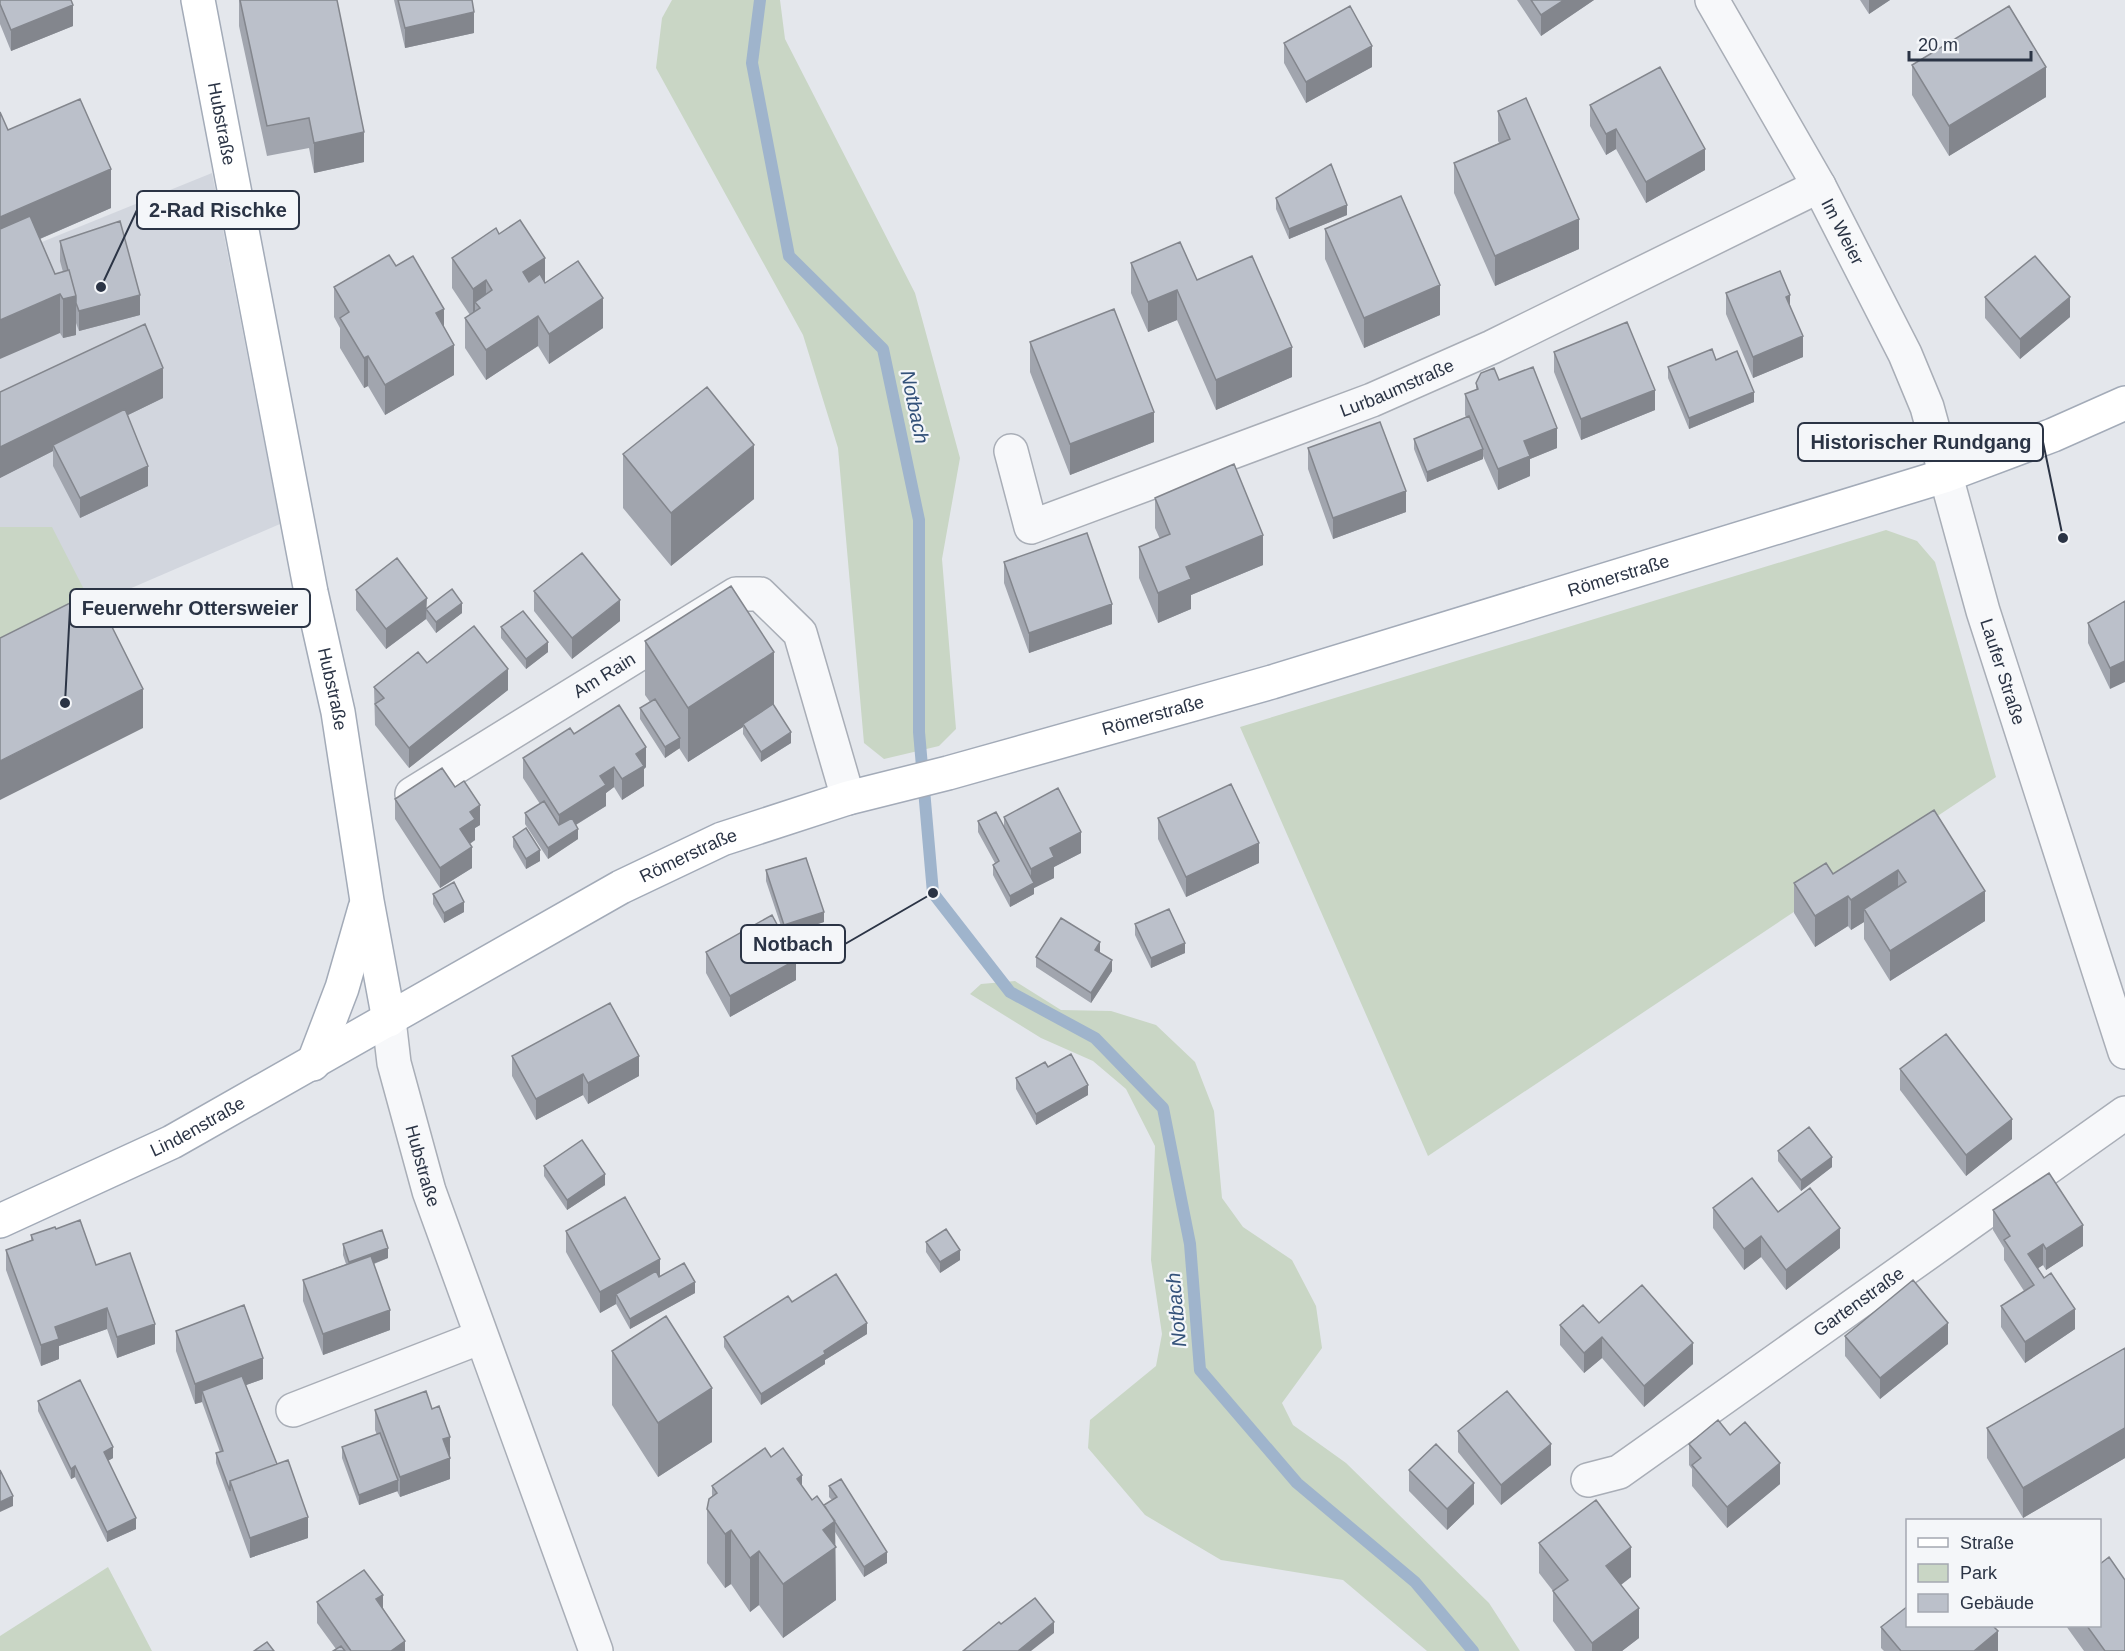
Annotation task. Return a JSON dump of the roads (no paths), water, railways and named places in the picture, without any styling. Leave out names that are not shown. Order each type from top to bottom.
[{"type":"main road","name":"Hubstraße","points":[[198,0],[311,592],[338,712],[367,901],[389,1020]]},
{"type":"main road","points":[[1944,476],[2053,435],[2125,404]]},
{"type":"main road","name":"Römerstraße","points":[[389,1020],[631,882],[722,839],[848,798],[948,773],[1272,682],[1944,476]]},
{"type":"main road","points":[[313,1064],[342,988],[367,901]]},
{"type":"main road","name":"Lindenstraße","points":[[0,1221],[172,1142],[389,1020]]},
{"type":"street","name":"Im Weier","points":[[1712,0],[1818,186],[1905,354],[1927,407],[1944,476]]},
{"type":"street","name":"Lurbaumstraße","points":[[1011,451],[1031,527],[1372,400],[1492,347],[1818,186]]},
{"type":"street","name":"Laufer Straße","points":[[1944,476],[1983,611],[2125,1052]]},
{"type":"street","name":"Am Rain","points":[[412,794],[736,594],[760,594],[800,633],[848,798]]},
{"type":"street","name":"Hubstraße","points":[[389,1020],[394,1064],[429,1191],[481,1337],[585,1648]]},
{"type":"street","name":"Gartenstraße","points":[[1588,1480],[1619,1472],[2125,1113]]},
{"type":"street","points":[[293,1410],[481,1337]]},
{"type":"waterway","name":"Notbach","points":[[760,0],[752,63],[789,256],[883,349],[919,520],[919,732],[933,893],[1010,992],[1095,1038],[1163,1108],[1190,1244],[1200,1370],[1297,1483],[1415,1582],[1473,1651]]},
{"type":"place","name":"2-Rad Rischke","points":[[101,287]]},
{"type":"place","name":"Historischer Rundgang","points":[[2063,538]]},
{"type":"place","name":"Feuerwehr Ottersweier","points":[[65,703]]},
{"type":"place","name":"Notbach","points":[[933,893]]}]
